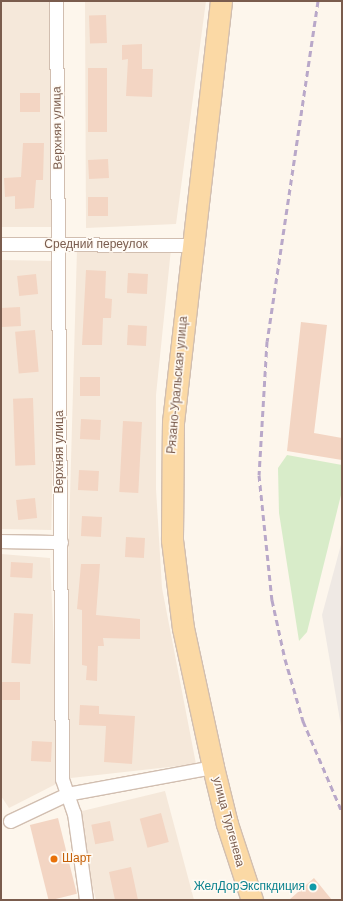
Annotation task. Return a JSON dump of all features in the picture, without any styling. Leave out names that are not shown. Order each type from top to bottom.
[{"type":"main road","name":"Рязано-Уральская улица","points":[[213,767],[184,628],[172,540],[173,421],[191,245],[221,1]]},
{"type":"main road","name":"улица Тургенева","points":[[213,767],[227,824],[252,900]]},
{"type":"street","name":"Верхняя улица","points":[[56,1],[62,779],[74,813],[86,900]]},
{"type":"street","name":"Средний переулок","points":[[1,244],[191,245]]},
{"type":"street","points":[[1,541],[61,542]]},
{"type":"street","points":[[10,821],[67,794],[213,767]]},
{"type":"shaded area","points":[[1,1],[56,1],[56,227],[1,227]]},
{"type":"shaded area","points":[[85,1],[206,1],[176,224],[86,228]]},
{"type":"shaded area","points":[[77,249],[171,249],[156,395],[156,489],[162,588],[196,764],[62,779]]},
{"type":"shaded area","points":[[1,260],[56,261],[51,530],[1,529]]},
{"type":"shaded area","points":[[342,541],[342,732],[322,615]]},
{"type":"shaded area","points":[[1,554],[50,558],[60,782],[9,808],[1,796]]},
{"type":"shaded area","points":[[165,791],[194,900],[96,900],[74,813]]},
{"type":"green space","points":[[287,455],[342,465],[342,491],[307,632],[299,641],[279,513],[278,468]]},
{"type":"building","points":[[106,15],[107,43],[90,44],[89,16]]},
{"type":"building","points":[[142,44],[142,69],[153,69],[152,97],[126,96],[128,59],[122,60],[122,45]]},
{"type":"building","points":[[88,68],[107,68],[107,132],[88,132]]},
{"type":"building","points":[[20,93],[40,93],[40,112],[20,112]]},
{"type":"building","points":[[23,143],[44,143],[43,180],[36,180],[34,208],[15,209],[15,196],[5,197],[4,178],[21,177]]},
{"type":"building","points":[[108,159],[109,178],[89,179],[88,160]]},
{"type":"building","points":[[88,197],[108,197],[108,216],[88,216]]},
{"type":"building","points":[[86,270],[106,271],[105,298],[112,299],[111,318],[103,318],[102,345],[82,345]]},
{"type":"building","points":[[128,273],[148,274],[147,294],[127,293]]},
{"type":"building","points":[[36,274],[38,294],[19,296],[17,276]]},
{"type":"building","points":[[20,307],[21,326],[2,327],[1,308]]},
{"type":"building","points":[[301,322],[327,325],[314,433],[342,438],[342,460],[287,451]]},
{"type":"building","points":[[128,325],[147,326],[146,346],[127,345]]},
{"type":"building","points":[[35,330],[39,372],[19,374],[15,332]]},
{"type":"building","points":[[80,377],[100,377],[100,396],[80,396]]},
{"type":"building","points":[[33,398],[35,465],[15,466],[13,399]]},
{"type":"building","points":[[81,419],[101,420],[100,440],[80,439]]},
{"type":"building","points":[[123,421],[142,422],[138,493],[119,492]]},
{"type":"building","points":[[79,470],[99,471],[98,491],[78,490]]},
{"type":"building","points":[[35,498],[37,518],[18,520],[16,500]]},
{"type":"building","points":[[82,516],[102,517],[101,537],[81,536]]},
{"type":"building","points":[[126,537],[145,538],[144,558],[125,557]]},
{"type":"building","points":[[11,562],[33,563],[32,578],[10,577]]},
{"type":"building","points":[[81,564],[100,564],[96,615],[140,619],[140,639],[103,638],[104,646],[98,646],[97,681],[86,680],[87,666],[82,665],[82,610],[77,609]]},
{"type":"building","points":[[14,613],[33,614],[30,664],[11,663]]},
{"type":"building","points":[[1,682],[20,682],[20,700],[1,700]]},
{"type":"building","points":[[80,705],[99,706],[99,714],[135,716],[132,764],[104,762],[106,726],[79,725]]},
{"type":"building","points":[[32,741],[52,742],[51,762],[31,761]]},
{"type":"building","points":[[161,813],[169,842],[148,848],[140,819]]},
{"type":"building","name":"Шарт","points":[[58,818],[77,894],[49,900],[30,825]]},
{"type":"building","points":[[110,821],[114,841],[95,844],[91,825]]},
{"type":"building","points":[[131,867],[138,900],[115,900],[109,872]]},
{"type":"building","name":"ЖелДорЭкспкдиция","points":[[314,878],[332,900],[289,900]]},
{"type":"railway","points":[[318,1],[267,341],[259,475],[272,600],[285,659],[303,721],[342,812]]},
{"type":"place","name":"Шарт","points":[[54,859]]},
{"type":"place","name":"ЖелДорЭкспкдиция","points":[[313,887]]}]
